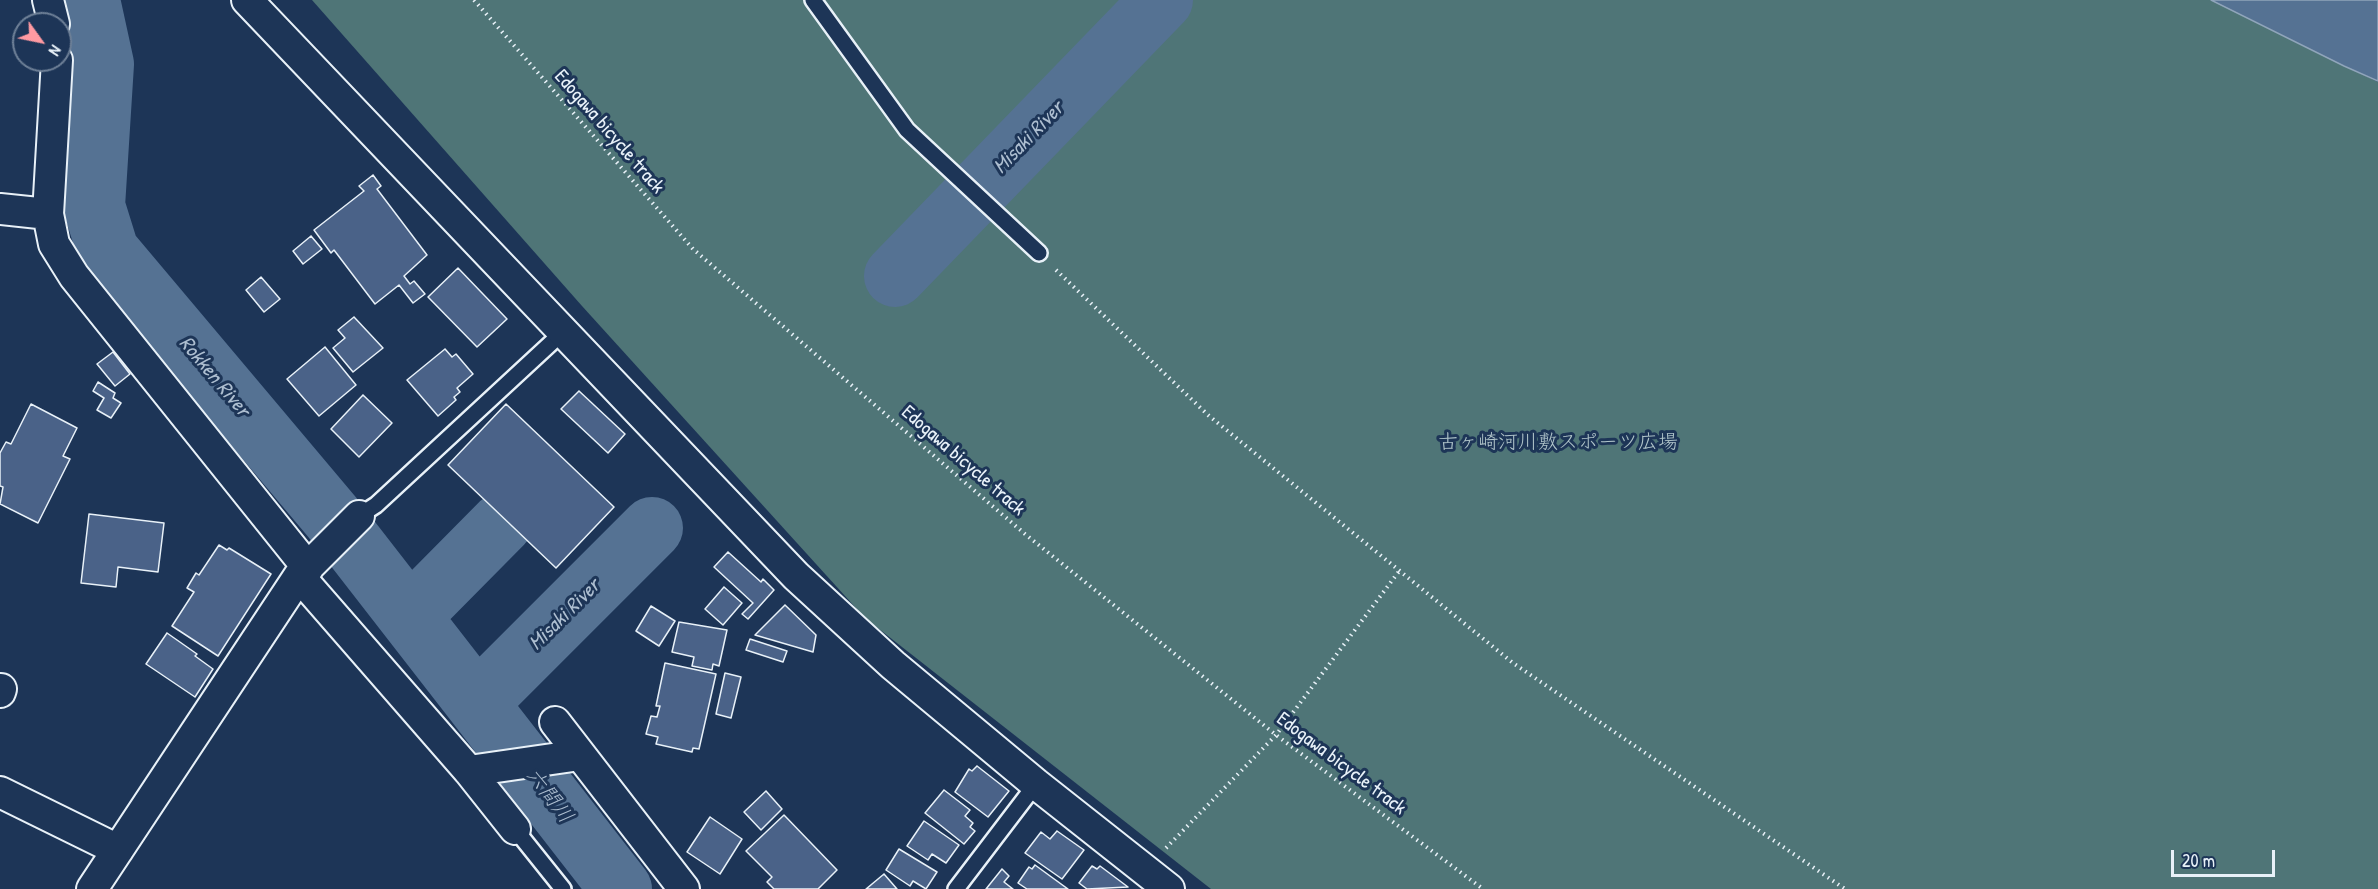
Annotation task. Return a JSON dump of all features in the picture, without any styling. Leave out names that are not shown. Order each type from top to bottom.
[{"type":"street","points":[[247,0],[796,576],[893,665],[1036,784],[1169,889]]},
{"type":"street","points":[[56,72],[48,214],[54,244],[74,276],[304,572],[515,829]]},
{"type":"street","points":[[0,209],[48,214]]},
{"type":"street","points":[[92,889],[304,572],[359,516]]},
{"type":"street","points":[[555,722],[684,889]]},
{"type":"street","points":[[469,771],[580,756]]},
{"type":"street","points":[[0,792],[118,850]]},
{"type":"lane","points":[[813,0],[908,130],[1039,253]]},
{"type":"lane","points":[[359,516],[376,505],[563,332]]},
{"type":"lane","points":[[956,889],[1036,784]]},
{"type":"lane","points":[[515,829],[563,889]]},
{"type":"path","name":"Edogawa bicycle track","points":[[474,0],[693,249],[1025,534],[1276,735],[1483,889]]},
{"type":"path","points":[[1039,253],[1208,415],[1513,663],[1845,889]]},
{"type":"path","points":[[1145,870],[1276,735],[1400,570]]},
{"type":"green space","name":"古ヶ崎河川敷スポーツ広場","points":[[312,0],[2211,0],[2378,82],[2378,889],[1211,889],[865,618],[582,306]]},
{"type":"water","points":[[2211,0],[2378,0],[2378,81],[2344,66]]},
{"type":"building","points":[[373,175],[381,186],[377,189],[427,255],[404,276],[410,284],[414,281],[425,294],[413,303],[399,285],[375,304],[334,250],[331,253],[314,230],[364,191],[359,186]]},
{"type":"building","points":[[311,236],[322,249],[303,264],[293,251]]},
{"type":"building","points":[[458,268],[507,319],[477,347],[428,297]]},
{"type":"building","points":[[261,277],[280,299],[264,312],[246,290]]},
{"type":"building","points":[[354,317],[383,348],[353,372],[333,348],[345,338],[338,330]]},
{"type":"building","points":[[325,347],[356,385],[319,416],[287,379]]},
{"type":"building","points":[[445,349],[452,357],[456,354],[473,374],[457,388],[460,392],[454,397],[456,400],[438,416],[407,380]]},
{"type":"building","points":[[113,352],[130,374],[115,386],[97,364]]},
{"type":"building","points":[[98,382],[115,393],[113,398],[121,403],[111,418],[97,410],[104,398],[93,391]]},
{"type":"building","points":[[579,391],[625,434],[608,453],[561,409]]},
{"type":"building","points":[[363,395],[392,423],[359,457],[331,429]]},
{"type":"building","points":[[31,404],[77,428],[63,456],[70,459],[38,523],[0,504],[3,487],[0,486],[0,453],[6,442],[11,444]]},
{"type":"building","points":[[506,404],[614,507],[556,568],[448,465]]},
{"type":"building","points":[[89,514],[164,523],[158,572],[118,567],[116,587],[81,583]]},
{"type":"building","points":[[219,545],[227,550],[229,548],[271,574],[218,656],[172,626],[194,592],[187,588],[196,573],[199,575]]},
{"type":"building","points":[[728,552],[761,582],[763,579],[774,590],[748,619],[742,614],[753,603],[714,567]]},
{"type":"building","points":[[724,587],[742,603],[723,625],[705,609]]},
{"type":"building","points":[[785,605],[816,635],[813,652],[755,635]]},
{"type":"building","points":[[651,606],[675,621],[659,646],[636,631]]},
{"type":"building","points":[[679,622],[727,630],[719,666],[713,664],[712,670],[692,666],[694,657],[672,652]]},
{"type":"building","points":[[167,633],[197,654],[195,656],[213,669],[195,697],[146,664]]},
{"type":"building","points":[[750,639],[787,651],[783,662],[746,650]]},
{"type":"building","points":[[665,663],[716,674],[699,749],[693,748],[692,752],[656,744],[658,737],[646,734],[651,716],[657,717],[660,706],[656,706]]},
{"type":"building","points":[[725,673],[741,677],[731,718],[716,714]]},
{"type":"building","points":[[977,766],[1009,791],[988,817],[955,792],[969,769],[972,771]]},
{"type":"building","points":[[944,790],[970,810],[965,816],[973,823],[970,827],[975,831],[964,844],[925,813]]},
{"type":"building","points":[[766,791],[782,809],[761,830],[744,812]]},
{"type":"building","points":[[784,815],[837,870],[818,889],[774,889],[767,882],[772,877],[746,851]]},
{"type":"building","points":[[710,817],[742,839],[720,874],[687,852]]},
{"type":"building","points":[[924,821],[959,845],[946,863],[932,854],[928,860],[907,846]]},
{"type":"building","points":[[1057,831],[1084,850],[1062,879],[1025,853],[1041,832],[1050,839]]},
{"type":"building","points":[[899,849],[937,872],[926,889],[913,881],[910,886],[886,870]]},
{"type":"building","points":[[1035,865],[1068,889],[1027,889],[1018,883],[1029,867],[1032,869]]},
{"type":"building","points":[[1092,866],[1097,869],[1100,866],[1128,887],[1087,889],[1079,883]]},
{"type":"building","points":[[1002,869],[1009,876],[1004,882],[1013,889],[986,889]]},
{"type":"building","points":[[884,874],[897,889],[866,889]]},
{"type":"waterway","name":"Rokken River","points":[[89,0],[103,64],[94,206],[108,251],[332,517],[621,889]]},
{"type":"waterway","name":"Misaki River","points":[[895,276],[1162,0]]},
{"type":"waterway","points":[[410,616],[502,523]]},
{"type":"waterway","name":"Misaki River","points":[[478,702],[652,528]]},
{"type":"water label","name":"六間川","points":[[549,796]]}]
